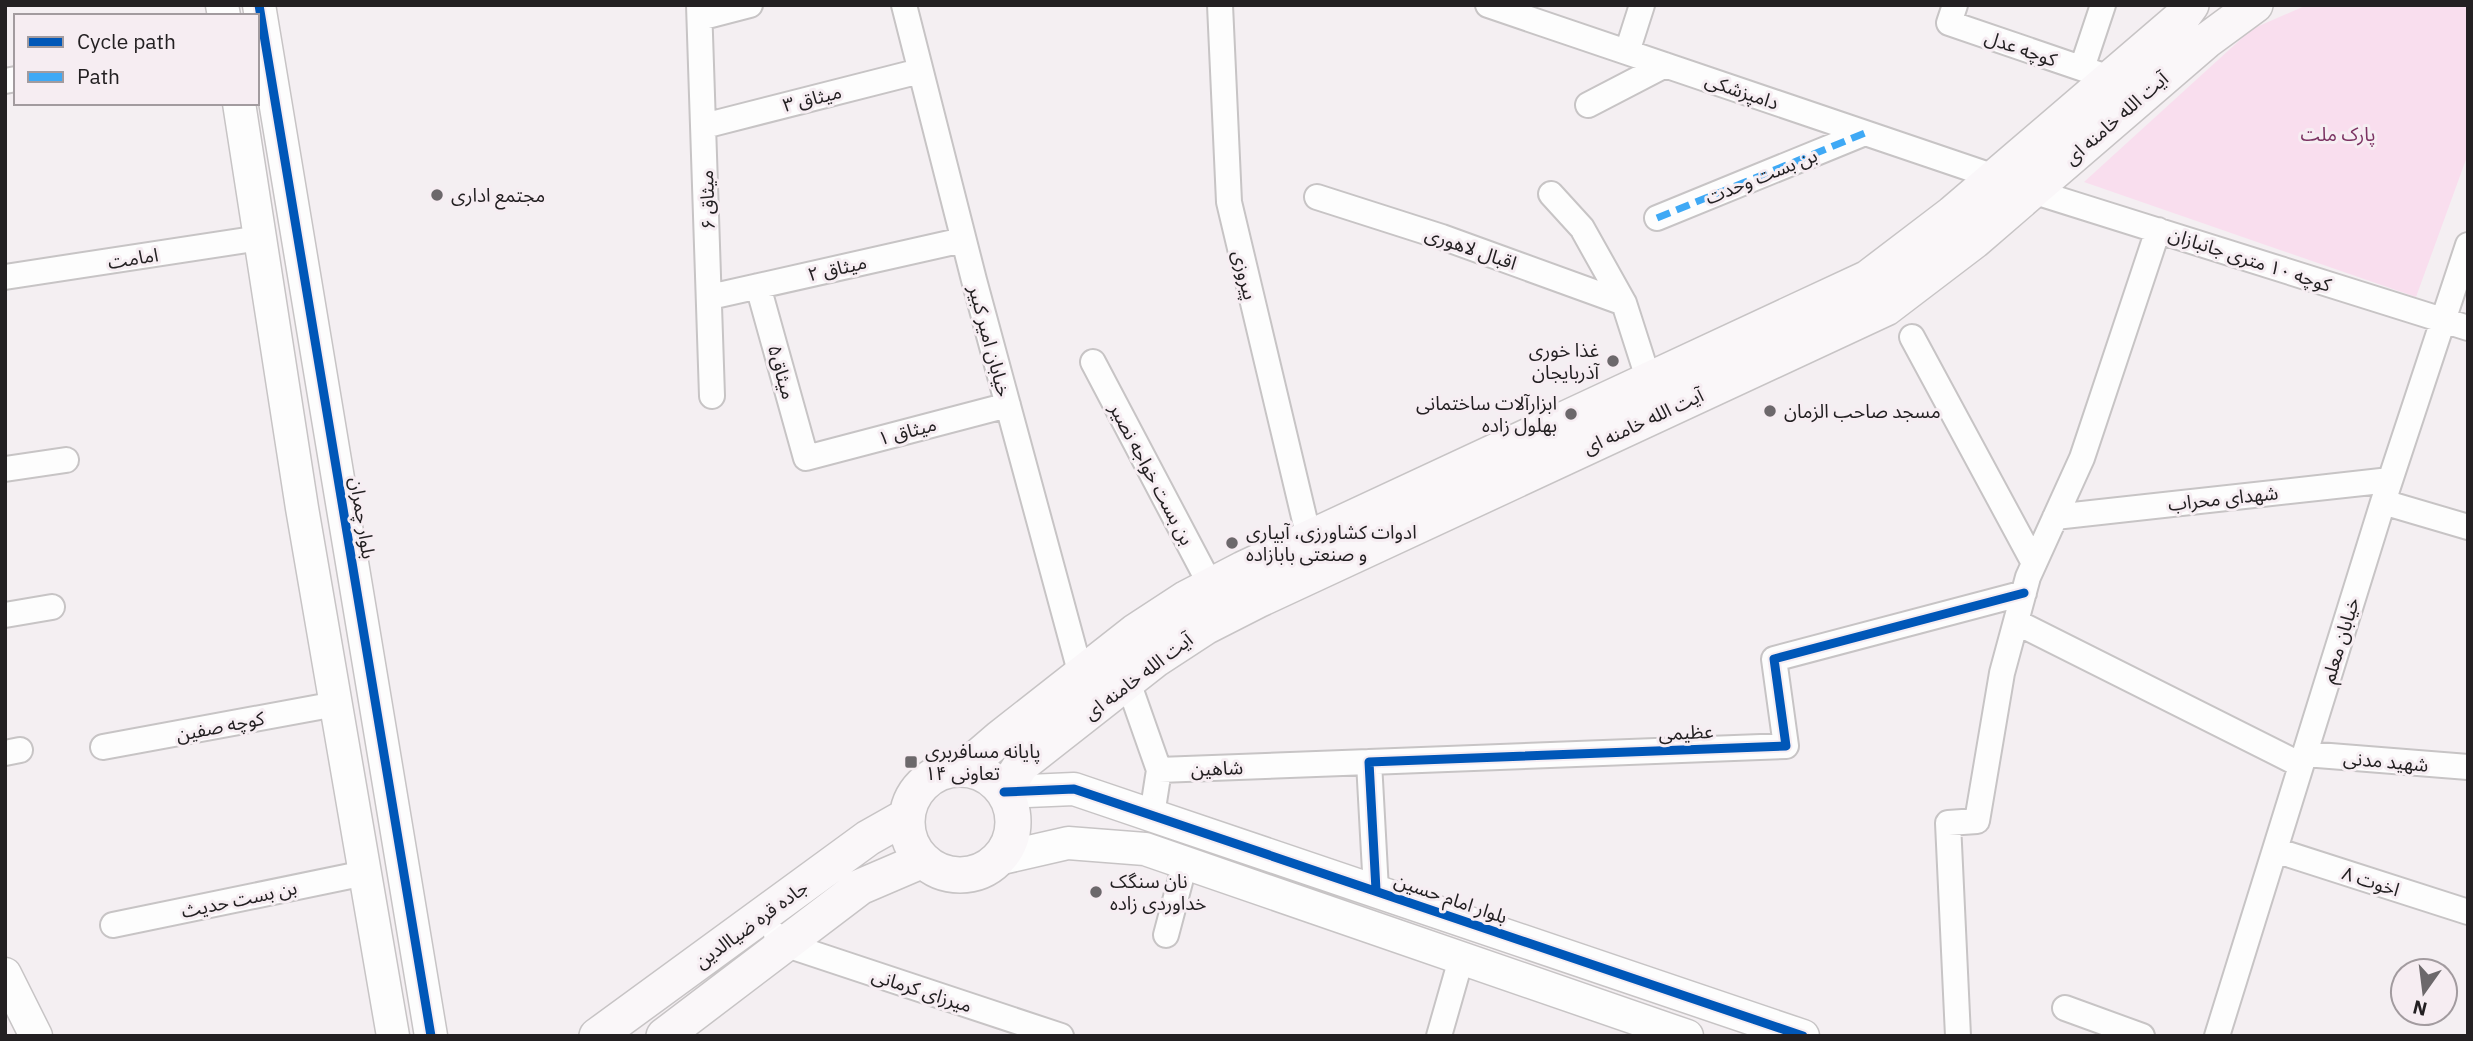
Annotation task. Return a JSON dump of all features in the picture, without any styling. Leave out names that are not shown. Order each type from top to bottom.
[{"type":"main road","name":"آیت الله خامنه ای","points":[[964,769],[1135,632],[1187,598],[1309,538],[1868,278],[1952,214],[1995,177],[2096,73],[2183,16],[2191,5]]},
{"type":"main road","name":"آیت الله خامنه ای","points":[[1004,792],[1021,765],[1156,659],[1205,627],[1886,308],[1974,241],[2206,41],[2255,5]]},
{"type":"main road","points":[[964,769],[980,773],[1004,792],[1012,809],[1013,827],[1008,844],[998,859],[984,869],[969,874],[952,874],[923,860],[913,847],[907,816],[911,801],[920,787],[933,776],[948,770],[964,769]]},
{"type":"main road","name":"جاده قره ضیاالدین","points":[[597,1036],[868,838],[907,816]]},
{"type":"main road","name":"جاده قره ضیاالدین","points":[[664,1036],[860,887],[923,860]]},
{"type":"street","name":"بلوار چمران","points":[[260,5],[261,38],[431,1036]]},
{"type":"street","points":[[699,12],[750,5]]},
{"type":"street","name":"خیابان امیر کبیر","points":[[904,5],[963,240],[1081,675]]},
{"type":"street","name":"پیروزی","points":[[1220,5],[1229,202],[1309,538]]},
{"type":"street","name":"دامپزشکی","points":[[1488,5],[1995,177]]},
{"type":"street","points":[[1627,52],[1642,5]]},
{"type":"street","name":"کوچه عدل","points":[[1955,5],[1949,23],[2096,73]]},
{"type":"street","points":[[2096,73],[2103,5]]},
{"type":"street","name":"میثاق ۶","points":[[699,12],[712,396]]},
{"type":"street","points":[[1588,105],[1665,65]]},
{"type":"street","name":"میثاق ۳","points":[[704,126],[920,71]]},
{"type":"street","points":[[239,105],[336,704],[393,1036]]},
{"type":"street","name":"بن بست وحدت","points":[[1657,218],[1865,133]]},
{"type":"street","name":"کوچه ۱۰ متری جانبازان","points":[[2032,191],[2468,328]]},
{"type":"street","points":[[1551,194],[1582,228],[1624,303],[1649,381]]},
{"type":"street","name":"اقبال لاهوری","points":[[1317,197],[1442,237],[1624,303]]},
{"type":"street","points":[[1958,1036],[1948,823],[1977,821],[2001,673],[2024,593],[2034,563],[2082,458],[2158,230]]},
{"type":"street","name":"امامت","points":[[5,277],[260,239]]},
{"type":"street","name":"میثاق ۲","points":[[710,297],[963,240]]},
{"type":"street","name":"خیابان معلم","points":[[2217,1036],[2386,491],[2468,245]]},
{"type":"street","name":"میثاق۵","points":[[758,286],[806,458]]},
{"type":"street","points":[[1912,337],[2034,563]]},
{"type":"street","name":"بن بست خواجه نصیر","points":[[1093,362],[1211,586]]},
{"type":"street","name":"میثاق ۱","points":[[806,458],[1007,405]]},
{"type":"street","points":[[5,469],[66,460]]},
{"type":"street","points":[[2386,491],[2468,527]]},
{"type":"street","name":"شهدای محراب","points":[[2055,517],[2386,491]]},
{"type":"street","name":"عظیمی","points":[[1369,762],[1786,746],[1774,659],[2024,593]]},
{"type":"street","points":[[5,615],[52,607]]},
{"type":"street","points":[[2016,622],[2303,759]]},
{"type":"street","points":[[1128,682],[1159,770],[1152,815]]},
{"type":"street","name":"کوچه صفین","points":[[103,747],[336,704]]},
{"type":"street","name":"شهید مدنی","points":[[2303,759],[2468,768]]},
{"type":"street","points":[[1369,762],[1376,890]]},
{"type":"street","name":"شاهین","points":[[1159,770],[1369,762]]},
{"type":"street","name":"بلوار امام حسین","points":[[1004,792],[1074,789],[1803,1036]]},
{"type":"street","points":[[998,859],[1068,843],[1145,849],[1687,1036]]},
{"type":"street","name":"اخوت ۸","points":[[2275,850],[2468,912]]},
{"type":"street","points":[[1166,935],[1185,863]]},
{"type":"street","name":"بن بست حدیث","points":[[114,925],[365,873]]},
{"type":"street","points":[[760,917],[784,944]]},
{"type":"street","name":"میرزای کرمانی","points":[[784,944],[1060,1036]]},
{"type":"street","points":[[1439,1036],[1461,959]]},
{"type":"street","points":[[5,974],[36,1036]]},
{"type":"street","points":[[2065,1008],[2142,1036]]},
{"type":"green space","name":"پارک ملت","points":[[2307,5],[2468,7],[2468,154],[2416,297],[2084,182],[2252,29]]},
{"type":"marked path","points":[[1657,218],[1865,133]]},
{"type":"cycle path","points":[[259,5],[431,1036]]},
{"type":"cycle path","points":[[1376,890],[1369,762],[1786,746],[1774,659],[2024,593]]},
{"type":"cycle path","points":[[1004,792],[1074,789],[1803,1036]]},
{"type":"place","name":"مجتمع اداری","points":[[437,195]]},
{"type":"place","name":"غذا خوری آذربایجان","points":[[1613,361]]},
{"type":"place","name":"مسجد صاحب الزمان","points":[[1770,411]]},
{"type":"place","name":"ابزارآلات ساختمانی بهلول زاده","points":[[1571,414]]},
{"type":"place","name":"ادوات کشاورزی، آبیاری و صنعتی بابازاده","points":[[1232,543]]},
{"type":"place","name":"پایانه مسافربری تعاونی ۱۴","points":[[911,762]]},
{"type":"place","name":"نان سنگک خداوردی زاده","points":[[1096,892]]}]
